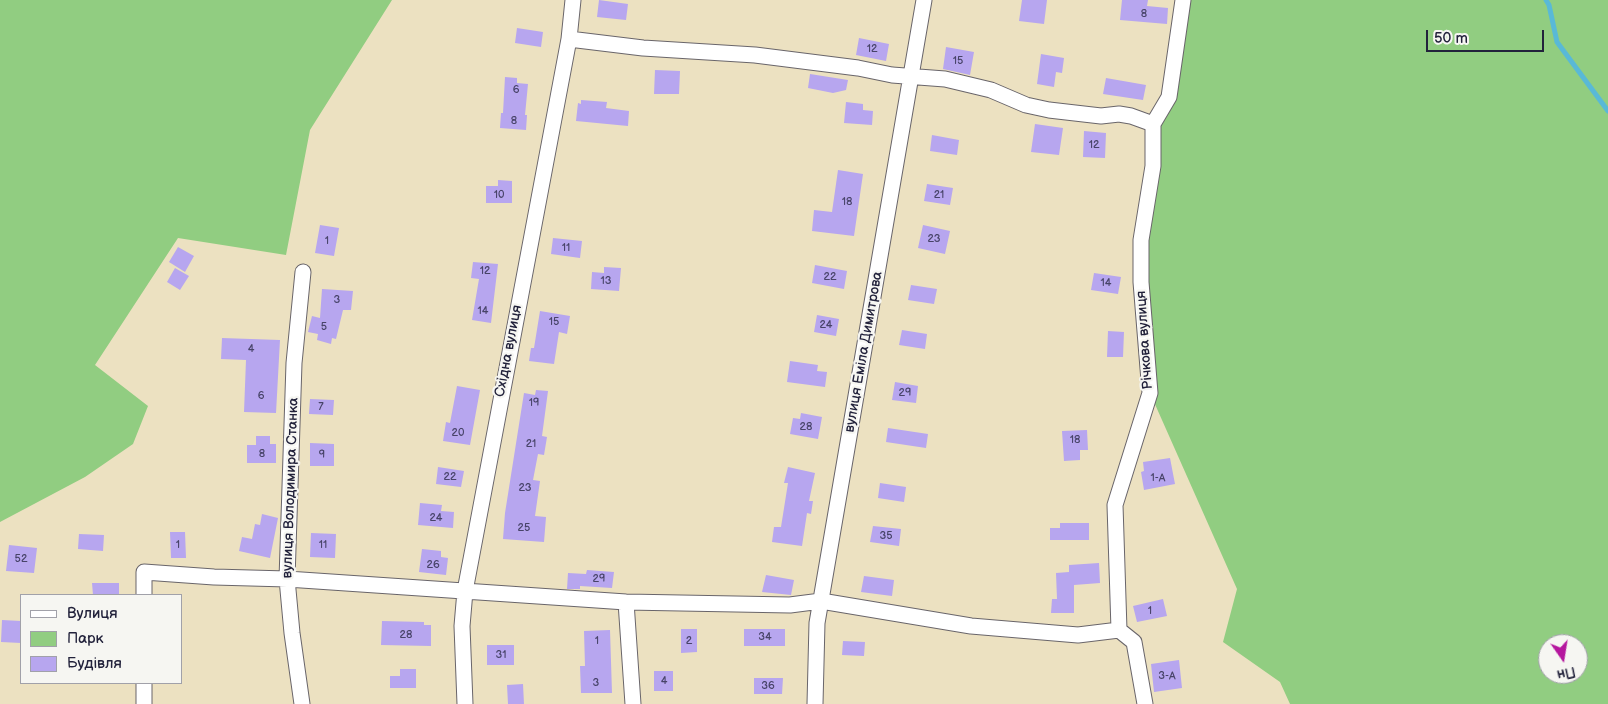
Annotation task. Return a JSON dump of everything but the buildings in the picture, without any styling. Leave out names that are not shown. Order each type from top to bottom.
[{"type":"street","name":"Східна вулиця","points":[[465,704],[462,626],[465,591],[569,39],[573,0]]},
{"type":"street","name":"вулиця Еміла Димитрова","points":[[815,704],[817,623],[924,0]]},
{"type":"street","points":[[569,39],[643,48],[755,54],[858,68],[892,75],[945,78],[991,90],[1026,105],[1049,110],[1101,116],[1119,114],[1153,124],[1169,97],[1183,0]]},
{"type":"street","name":"Річкова вулиця","points":[[1119,630],[1115,506],[1150,393],[1140,282],[1140,240],[1153,166],[1153,124]]},
{"type":"street","name":"вулиця Володимира Станка","points":[[302,704],[292,633],[288,579],[294,363],[303,272]]},
{"type":"street","points":[[144,594],[144,572],[214,577],[288,579],[626,602],[790,605],[821,601],[972,626],[1078,635],[1119,630],[1134,642],[1145,704]]},
{"type":"street","points":[[626,602],[633,704]]},
{"type":"street","points":[[144,684],[144,704]]},
{"type":"green space","points":[[0,0],[392,0],[310,130],[286,255],[178,238],[95,365],[148,406],[133,444],[85,477],[0,522]]},
{"type":"green space","points":[[1188,0],[1608,0],[1608,704],[1290,704],[1280,682],[1223,642],[1237,589],[1150,393],[1144,280],[1158,127]]},
{"type":"waterway","points":[[1546,0],[1549,5],[1557,42],[1608,111]]}]
